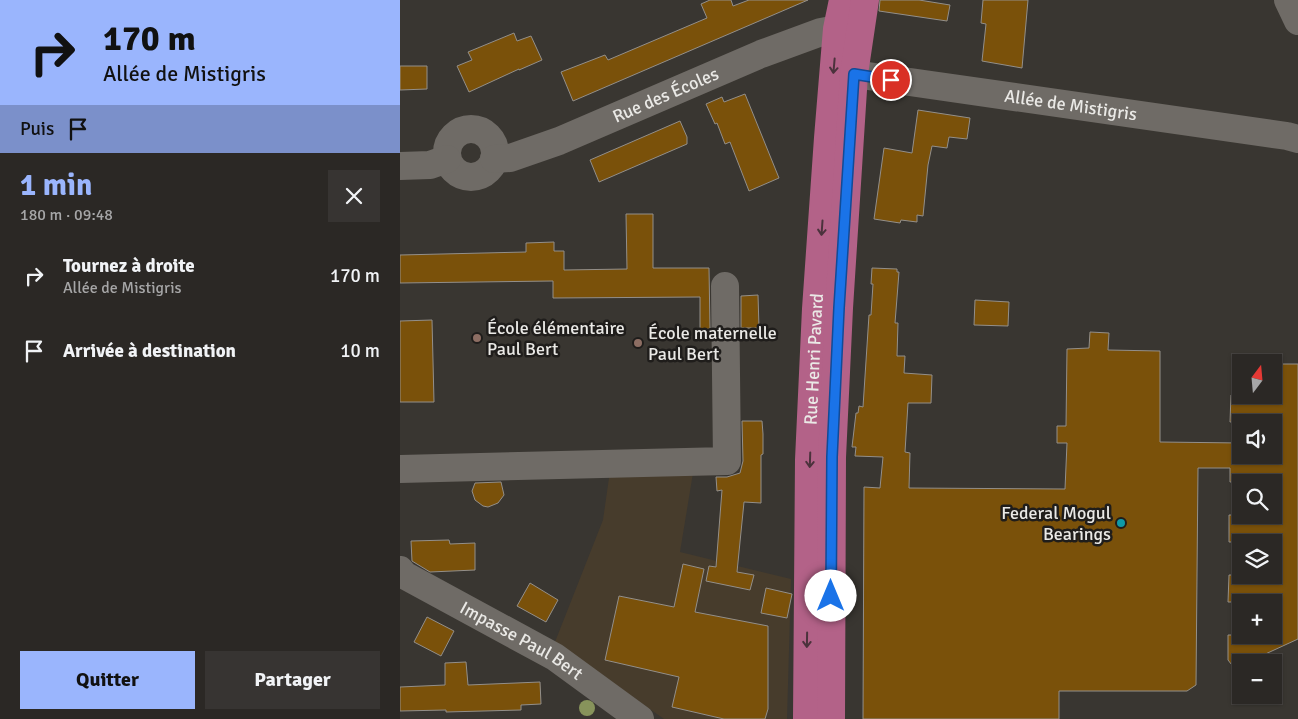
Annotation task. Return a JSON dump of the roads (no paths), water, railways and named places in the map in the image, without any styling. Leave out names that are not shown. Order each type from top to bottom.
[{"type":"main road","name":"Rue Henri Pavard","points":[[806,719],[810,460],[815,328],[837,29],[843,0]]},
{"type":"main road","name":"Rue Henri Pavard","points":[[831,719],[832,457],[839,308],[854,74],[865,0]]},
{"type":"street","points":[[1288,0],[1298,21]]},
{"type":"street","name":"Rue des Écoles","points":[[494,159],[510,158],[558,141],[761,54],[821,32],[837,29]]},
{"type":"street","name":"Allée de Mistigris","points":[[854,74],[1294,137]]},
{"type":"street","points":[[477,129],[489,136],[493,142],[494,159],[489,168],[481,174],[472,176],[460,174],[451,166],[448,159],[448,145],[453,136],[462,130],[477,129]]},
{"type":"street","points":[[400,166],[430,165],[448,159]]},
{"type":"street","points":[[400,469],[727,461],[725,286]]},
{"type":"street","name":"Impasse Paul Bert","points":[[400,570],[404,575],[555,657],[640,719]]},
{"type":"place","name":"École élémentaire Paul Bert","points":[[477,338]]},
{"type":"place","name":"École maternelle Paul Bert","points":[[638,343]]},
{"type":"place","name":"Federal Mogul Bearings","points":[[1121,523]]}]
